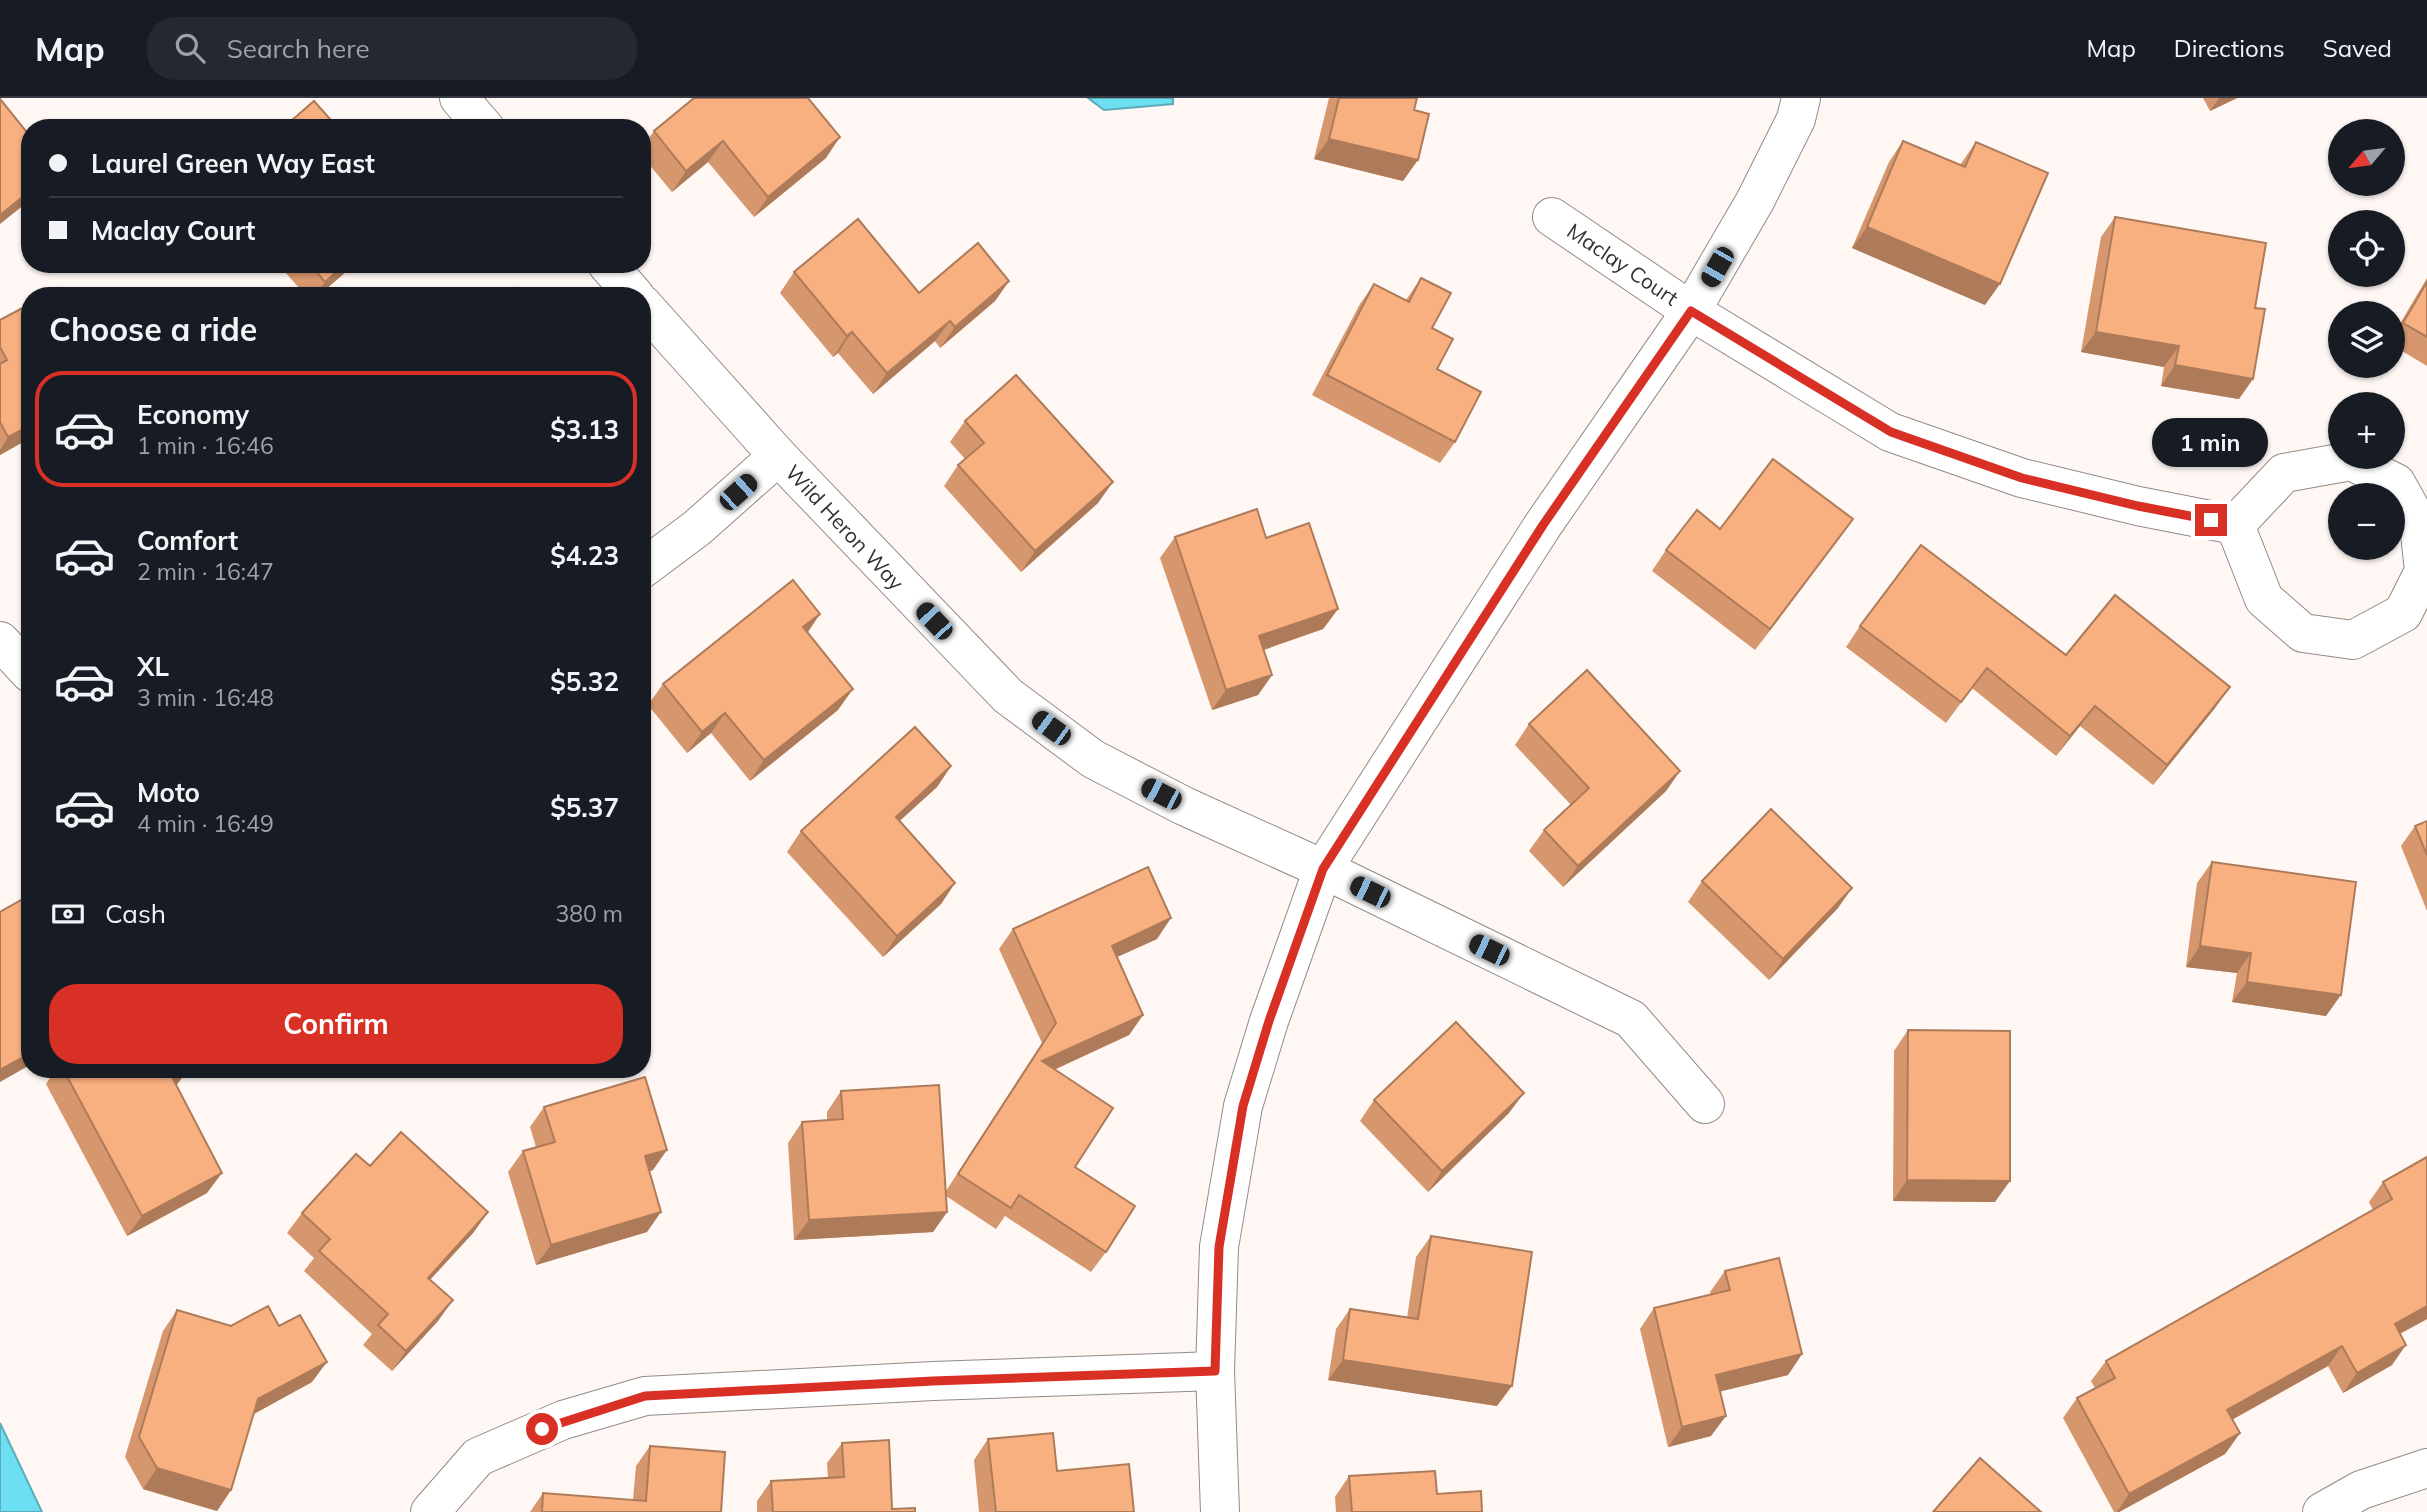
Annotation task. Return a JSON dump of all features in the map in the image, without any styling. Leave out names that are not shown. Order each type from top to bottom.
[{"type":"street","points":[[459,98],[477,119]]},
{"type":"street","points":[[1220,1512],[1215,1371],[1219,1247],[1243,1106],[1269,1021],[1323,869],[1543,525],[1691,311],[1760,189],[1796,119],[1801,98]]},
{"type":"street","name":"Maclay Court","points":[[1552,217],[1691,311],[1891,432],[2022,478],[2138,506],[2235,525]]},
{"type":"street","points":[[615,273],[627,287]]},
{"type":"street","name":"Wild Heron Way","points":[[651,313],[778,456],[1008,696],[1093,759],[1184,806],[1323,869],[1631,1019],[1705,1104]]},
{"type":"street","points":[[651,562],[697,528],[778,456]]},
{"type":"street","points":[[2351,461],[2396,483],[2419,524],[2424,571],[2403,613],[2353,640],[2303,632],[2264,599],[2235,525],[2284,474],[2351,461]]},
{"type":"street","points":[[0,641],[21,663]]},
{"type":"street","points":[[429,1512],[478,1457],[563,1420],[645,1396],[933,1381],[1215,1371]]},
{"type":"street","points":[[2322,1512],[2361,1490],[2427,1468]]},
{"type":"water","points":[[1088,98],[1173,98],[1173,104],[1104,110]]},
{"type":"water","points":[[0,1423],[42,1512],[0,1512]]},
{"type":"building","points":[[694,98],[808,98],[840,137],[768,197],[723,141],[686,171],[654,131]]},
{"type":"building","points":[[1339,98],[1417,98],[1414,110],[1429,114],[1418,160],[1329,139]]},
{"type":"building","points":[[0,99],[21,125],[21,198],[0,215]]},
{"type":"building","points":[[314,101],[330,119],[293,119]]},
{"type":"building","points":[[1903,141],[1965,167],[1976,142],[2048,173],[2000,284],[1867,227]]},
{"type":"building","points":[[2115,217],[2266,243],[2255,308],[2265,309],[2253,379],[2175,365],[2179,346],[2096,332]]},
{"type":"building","points":[[858,219],[919,293],[978,243],[1009,281],[955,327],[950,321],[887,373],[852,332],[847,336],[794,272]]},
{"type":"building","points":[[318,273],[335,273],[325,282]]},
{"type":"building","points":[[1421,278],[1451,293],[1432,328],[1453,339],[1437,369],[1481,392],[1455,442],[1327,375],[1374,284],[1409,302]]},
{"type":"building","points":[[2427,282],[2427,337],[2405,324],[2405,320]]},
{"type":"building","points":[[21,309],[21,430],[8,437],[0,422],[0,364],[7,360],[0,347],[0,320]]},
{"type":"building","points":[[1016,375],[1113,482],[1035,551],[958,465],[984,443],[965,421]]},
{"type":"building","points":[[1773,459],[1853,519],[1770,629],[1666,550],[1697,510],[1720,529]]},
{"type":"building","points":[[1257,509],[1266,538],[1309,523],[1338,609],[1259,636],[1272,675],[1226,690],[1175,537]]},
{"type":"building","points":[[1921,545],[2066,655],[2115,595],[2230,687],[2167,765],[2095,706],[2070,736],[1987,668],[1961,702],[1860,626]]},
{"type":"building","points":[[793,580],[820,614],[803,627],[853,689],[764,760],[725,713],[702,732],[663,684]]},
{"type":"building","points":[[1587,670],[1680,771],[1578,866],[1544,830],[1589,788],[1529,724]]},
{"type":"building","points":[[915,727],[951,766],[896,817],[955,883],[897,936],[801,831]]},
{"type":"building","points":[[1771,809],[1852,888],[1783,959],[1702,881]]},
{"type":"building","points":[[2427,821],[2427,855],[2415,826]]},
{"type":"building","points":[[2212,862],[2356,882],[2341,995],[2247,982],[2251,953],[2200,946]]},
{"type":"building","points":[[1148,867],[1171,918],[1112,946],[1143,1015],[1042,1061],[1113,1108],[1075,1167],[1135,1206],[1106,1252],[1019,1195],[1011,1208],[958,1174],[1056,1023],[1013,929]]},
{"type":"building","points":[[21,900],[21,1058],[0,1070],[0,912]]},
{"type":"building","points":[[1456,1022],[1524,1093],[1442,1171],[1374,1100]]},
{"type":"building","points":[[1908,1030],[2010,1031],[2010,1181],[1907,1180]]},
{"type":"building","points":[[68,1078],[173,1078],[222,1173],[142,1216]]},
{"type":"building","points":[[645,1078],[667,1150],[645,1156],[661,1212],[551,1245],[523,1151],[555,1142],[544,1107]]},
{"type":"building","points":[[939,1085],[947,1212],[809,1220],[802,1122],[843,1119],[841,1091]]},
{"type":"building","points":[[401,1132],[488,1212],[428,1278],[453,1300],[406,1351],[378,1325],[388,1314],[319,1251],[330,1239],[302,1213],[356,1154],[370,1166]]},
{"type":"building","points":[[2427,1157],[2427,1306],[2395,1324],[2406,1345],[2357,1373],[2342,1346],[2227,1410],[2240,1433],[2129,1494],[2077,1398],[2115,1378],[2106,1361],[2392,1199],[2383,1182]]},
{"type":"building","points":[[1431,1236],[1532,1252],[1512,1386],[1343,1360],[1350,1309],[1418,1319]]},
{"type":"building","points":[[1779,1258],[1802,1354],[1716,1375],[1726,1416],[1682,1427],[1654,1308],[1730,1290],[1725,1271]]},
{"type":"building","points":[[268,1306],[279,1326],[300,1315],[327,1362],[258,1399],[231,1490],[157,1468],[139,1437],[177,1310],[231,1326]]},
{"type":"building","points":[[1053,1433],[1057,1471],[1129,1464],[1134,1512],[996,1512],[988,1439]]},
{"type":"building","points":[[889,1440],[892,1509],[915,1508],[915,1512],[773,1512],[771,1481],[844,1477],[842,1443]]},
{"type":"building","points":[[650,1446],[725,1452],[721,1512],[542,1512],[543,1493],[646,1501]]},
{"type":"building","points":[[1980,1458],[2041,1512],[1933,1512]]},
{"type":"building","points":[[1435,1471],[1437,1494],[1481,1491],[1482,1512],[1352,1512],[1349,1476]]},
{"type":"route","points":[[542,1429],[563,1420],[645,1396],[933,1381],[1215,1371],[1219,1247],[1243,1106],[1269,1021],[1323,869],[1543,525],[1691,311],[1891,432],[1944,453],[2022,478],[2138,506],[2211,520]]}]
